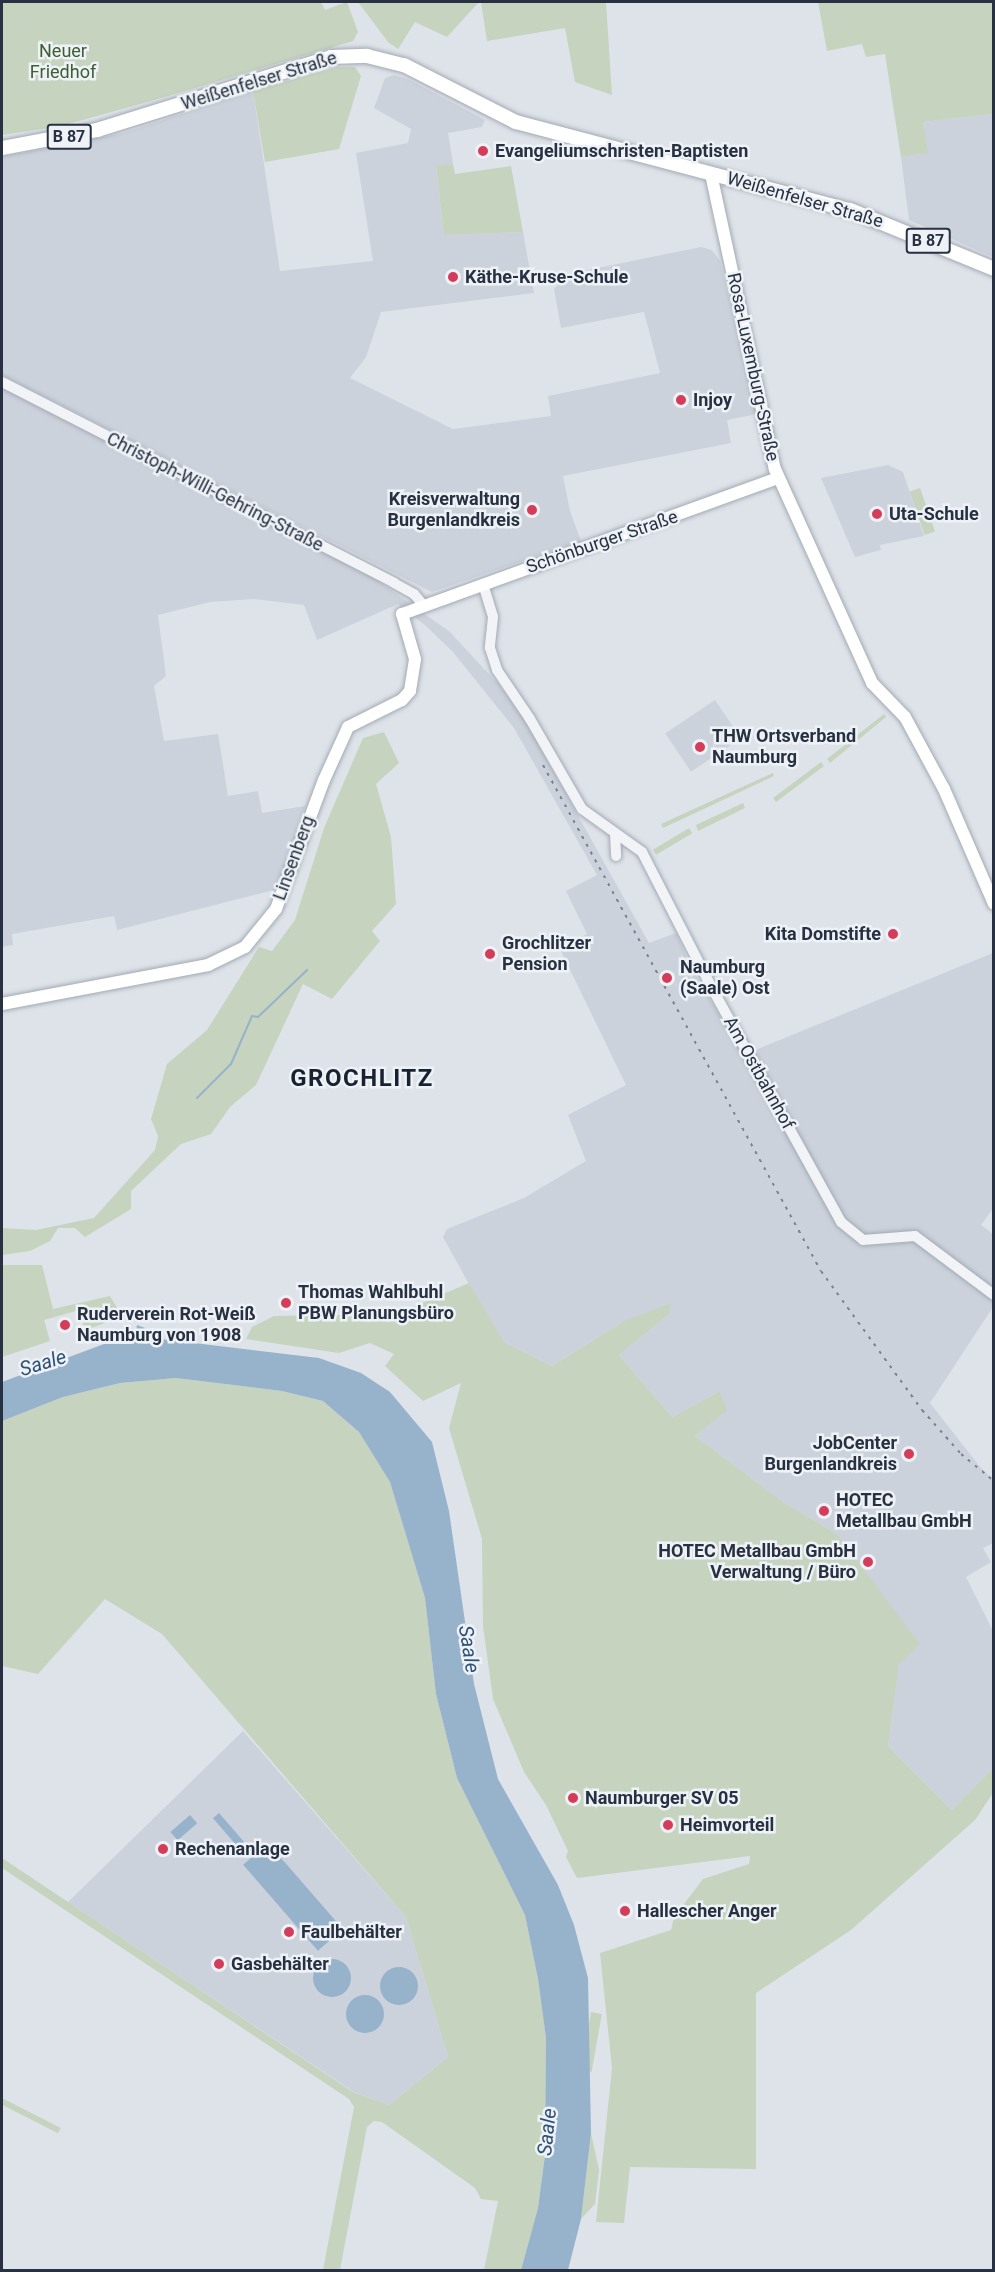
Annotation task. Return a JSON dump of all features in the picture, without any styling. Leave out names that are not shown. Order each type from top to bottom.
[{"type":"main road","name":"Weißenfelser Straße","points":[[2,148],[64,138],[135,119],[320,60],[367,56],[404,65],[516,122],[856,212],[993,268]]},
{"type":"main road","name":"Rosa-Luxemburg-Straße","points":[[711,174],[765,433],[778,478],[872,683],[899,710],[944,789],[993,904]]},
{"type":"main road","name":"Schönburger Straße","points":[[424,606],[778,478]]},
{"type":"main road","name":"Linsenberg","points":[[2,1004],[208,965],[245,947],[276,909],[324,780],[348,727],[408,694],[415,663],[402,614],[424,606]]},
{"type":"street","name":"Christoph-Willi-Gehring-Straße","points":[[2,382],[386,579],[414,594],[424,606]]},
{"type":"street","points":[[483,584],[493,617],[490,653],[497,670],[530,719],[582,809],[615,834],[616,856]]},
{"type":"street","name":"Am Ostbahnhof","points":[[615,834],[636,847],[645,857],[713,990],[841,1222],[853,1235],[870,1240],[902,1234],[915,1236],[993,1295]]},
{"type":"shaded area","points":[[394,75],[408,79],[485,120],[482,127],[448,133],[453,164],[436,167],[444,235],[523,232],[534,293],[381,312],[366,357],[350,378],[453,429],[551,416],[548,396],[660,373],[644,312],[561,328],[554,289],[568,274],[701,247],[712,250],[720,261],[757,414],[727,420],[731,443],[563,476],[570,511],[581,541],[432,592],[2,375],[2,157],[123,133],[253,91],[280,271],[373,261],[356,153],[408,143],[411,129],[374,108],[385,78]]},
{"type":"shaded area","points":[[993,114],[993,257],[909,220],[901,157],[927,153],[923,122]]},
{"type":"shaded area","points":[[2,386],[370,575],[450,632],[499,685],[524,719],[649,943],[676,933],[694,973],[743,1055],[993,953],[994,1207],[981,1225],[993,1234],[993,1307],[930,1403],[981,1468],[993,1479],[993,1543],[983,1548],[991,1562],[966,1577],[993,1631],[993,1768],[952,1810],[888,1746],[899,1663],[837,1534],[783,1502],[695,1436],[726,1410],[720,1391],[672,1417],[619,1355],[668,1315],[624,1321],[552,1366],[504,1342],[496,1333],[443,1237],[447,1229],[524,1198],[586,1161],[568,1115],[626,1085],[560,949],[587,934],[566,891],[597,875],[514,728],[453,652],[426,626],[398,604],[317,640],[304,605],[254,599],[210,602],[158,615],[166,676],[154,686],[164,741],[218,734],[228,796],[258,791],[262,813],[305,806],[278,889],[117,930],[114,916],[12,934],[13,945],[2,947]]},
{"type":"shaded area","name":"Uta-Schule","points":[[888,465],[903,472],[924,536],[880,545],[881,550],[855,557],[821,478]]},
{"type":"shaded area","name":"THW Ortsverband Naumburg","points":[[715,700],[741,738],[691,772],[665,734]]},
{"type":"shaded area","points":[[243,1731],[406,1917],[448,2057],[389,2105],[354,2092],[68,1902]]},
{"type":"green space","name":"Neuer Friedhof","points":[[2,2],[321,2],[325,10],[347,2],[358,32],[353,41],[158,99],[61,126],[2,135]]},
{"type":"green space","points":[[358,2],[479,2],[447,37],[415,22],[398,49],[388,42]]},
{"type":"green space","points":[[481,2],[606,2],[612,95],[575,82],[565,28],[487,41]]},
{"type":"green space","points":[[818,2],[993,2],[993,114],[923,122],[928,153],[901,157],[885,54],[866,57],[862,44],[827,51]]},
{"type":"green space","points":[[336,67],[355,67],[361,76],[339,149],[265,162],[253,91]]},
{"type":"green space","points":[[453,164],[455,174],[511,166],[523,232],[444,235],[436,166]]},
{"type":"green space","points":[[920,488],[935,531],[925,535],[910,492]]},
{"type":"green space","points":[[884,714],[886,717],[830,763],[827,759]]},
{"type":"green space","points":[[384,732],[399,763],[376,784],[391,837],[396,904],[372,931],[380,941],[332,999],[303,984],[256,1085],[230,1107],[211,1134],[181,1144],[131,1191],[131,1209],[85,1237],[75,1228],[58,1228],[50,1241],[30,1251],[2,1255],[2,1228],[36,1230],[94,1218],[155,1150],[158,1136],[151,1119],[167,1064],[207,1030],[259,947],[272,951],[295,920],[324,828],[363,738]]},
{"type":"green space","points":[[821,762],[824,766],[776,802],[773,798]]},
{"type":"green space","points":[[773,773],[774,776],[663,828],[661,824]]},
{"type":"green space","points":[[743,803],[745,808],[698,831],[696,825]]},
{"type":"green space","points":[[689,828],[692,833],[656,855],[653,850]]},
{"type":"green space","points":[[2,1265],[42,1265],[53,1309],[110,1296],[119,1311],[105,1323],[85,1330],[79,1310],[44,1320],[50,1341],[2,1357]]},
{"type":"green space","points":[[469,1283],[504,1342],[552,1366],[624,1321],[672,1303],[668,1315],[619,1355],[672,1417],[720,1391],[727,1410],[695,1436],[783,1502],[837,1534],[920,1644],[899,1664],[888,1746],[952,1810],[993,1768],[993,1793],[975,1820],[851,1930],[756,1993],[756,2169],[630,2167],[624,2223],[596,2222],[612,2068],[600,1953],[671,1930],[674,1917],[703,1879],[749,1864],[750,1856],[577,1878],[566,1857],[568,1851],[546,1805],[524,1772],[493,1699],[483,1626],[482,1539],[449,1428],[461,1383],[423,1401],[385,1366],[394,1354],[370,1343],[339,1353],[246,1339],[252,1327],[274,1316],[396,1314]]},
{"type":"green space","points":[[176,1378],[282,1391],[323,1401],[359,1432],[390,1482],[425,1598],[436,1694],[457,1778],[525,1915],[538,1979],[546,2038],[545,2155],[538,2208],[521,2270],[484,2270],[498,2201],[481,2199],[475,2188],[382,2122],[374,2121],[367,2127],[340,2270],[323,2270],[354,2107],[349,2099],[2,1868],[2,1858],[353,2092],[389,2105],[448,2057],[406,1917],[162,1634],[105,1599],[38,1674],[2,1666],[2,1421],[63,1397],[120,1383]]},
{"type":"green space","points":[[591,2012],[602,2014],[592,2072],[581,2070]]},
{"type":"green space","points":[[2,2098],[61,2128],[58,2133],[2,2105]]},
{"type":"green space","points":[[591,2133],[599,2170],[595,2204],[581,2219]]},
{"type":"water","name":"Saale","points":[[137,1325],[156,1332],[161,1339],[319,1358],[361,1373],[390,1392],[432,1442],[449,1511],[474,1684],[498,1779],[558,1885],[574,1925],[588,1978],[591,2133],[581,2219],[568,2270],[521,2270],[538,2208],[545,2155],[546,2038],[538,1979],[525,1915],[457,1778],[436,1694],[425,1598],[390,1482],[359,1432],[323,1401],[282,1391],[176,1378],[120,1383],[63,1397],[2,1421],[2,1382],[104,1344],[134,1344]]},
{"type":"water","points":[[219,1813],[244,1842],[238,1847],[213,1818]]},
{"type":"water","points":[[190,1815],[197,1823],[178,1840],[170,1832]]},
{"type":"water","points":[[268,1843],[343,1929],[318,1951],[243,1865]]},
{"type":"water","points":[[332,1959],[345,1965],[351,1978],[345,1991],[332,1997],[319,1991],[313,1978],[319,1965]]},
{"type":"water","points":[[399,1967],[412,1973],[418,1986],[412,1999],[399,2005],[386,1999],[380,1986],[386,1973]]},
{"type":"water","points":[[365,1995],[378,2001],[384,2014],[378,2027],[365,2033],[352,2027],[346,2014],[352,2001]]},
{"type":"waterway","points":[[197,1098],[231,1064],[252,1016],[258,1017],[307,970]]},
{"type":"railway","points":[[543,765],[821,1271],[922,1410],[961,1454],[994,1481]]},
{"type":"place","name":"Evangeliumschristen-Baptisten","points":[[483,151]]},
{"type":"place","name":"Käthe-Kruse-Schule","points":[[453,277]]},
{"type":"place","name":"Injoy","points":[[681,400]]},
{"type":"place","name":"Kreisverwaltung Burgenlandkreis","points":[[532,510]]},
{"type":"place","name":"Uta-Schule","points":[[877,514]]},
{"type":"place","name":"THW Ortsverband Naumburg","points":[[700,747]]},
{"type":"place","name":"Kita Domstifte","points":[[893,934]]},
{"type":"place","name":"Grochlitzer Pension","points":[[490,954]]},
{"type":"place","name":"Naumburg (Saale) Ost","points":[[667,978]]},
{"type":"place","name":"Thomas Wahlbuhl PBW Planungsbüro","points":[[286,1303]]},
{"type":"place","name":"Ruderverein Rot-Weiß Naumburg von 1908","points":[[65,1325]]},
{"type":"place","name":"JobCenter Burgenlandkreis","points":[[909,1454]]},
{"type":"place","name":"HOTEC Metallbau GmbH","points":[[824,1511]]},
{"type":"place","name":"HOTEC Metallbau GmbH Verwaltung / Büro","points":[[868,1562]]},
{"type":"place","name":"Naumburger SV 05","points":[[573,1798]]},
{"type":"place","name":"Heimvorteil","points":[[668,1825]]},
{"type":"place","name":"Rechenanlage","points":[[163,1849]]},
{"type":"place","name":"Hallescher Anger","points":[[625,1911]]},
{"type":"place","name":"Faulbehälter","points":[[289,1932]]},
{"type":"place","name":"Gasbehälter","points":[[219,1964]]},
{"type":"district","name":"GROCHLITZ","points":[[362,1079]]}]
